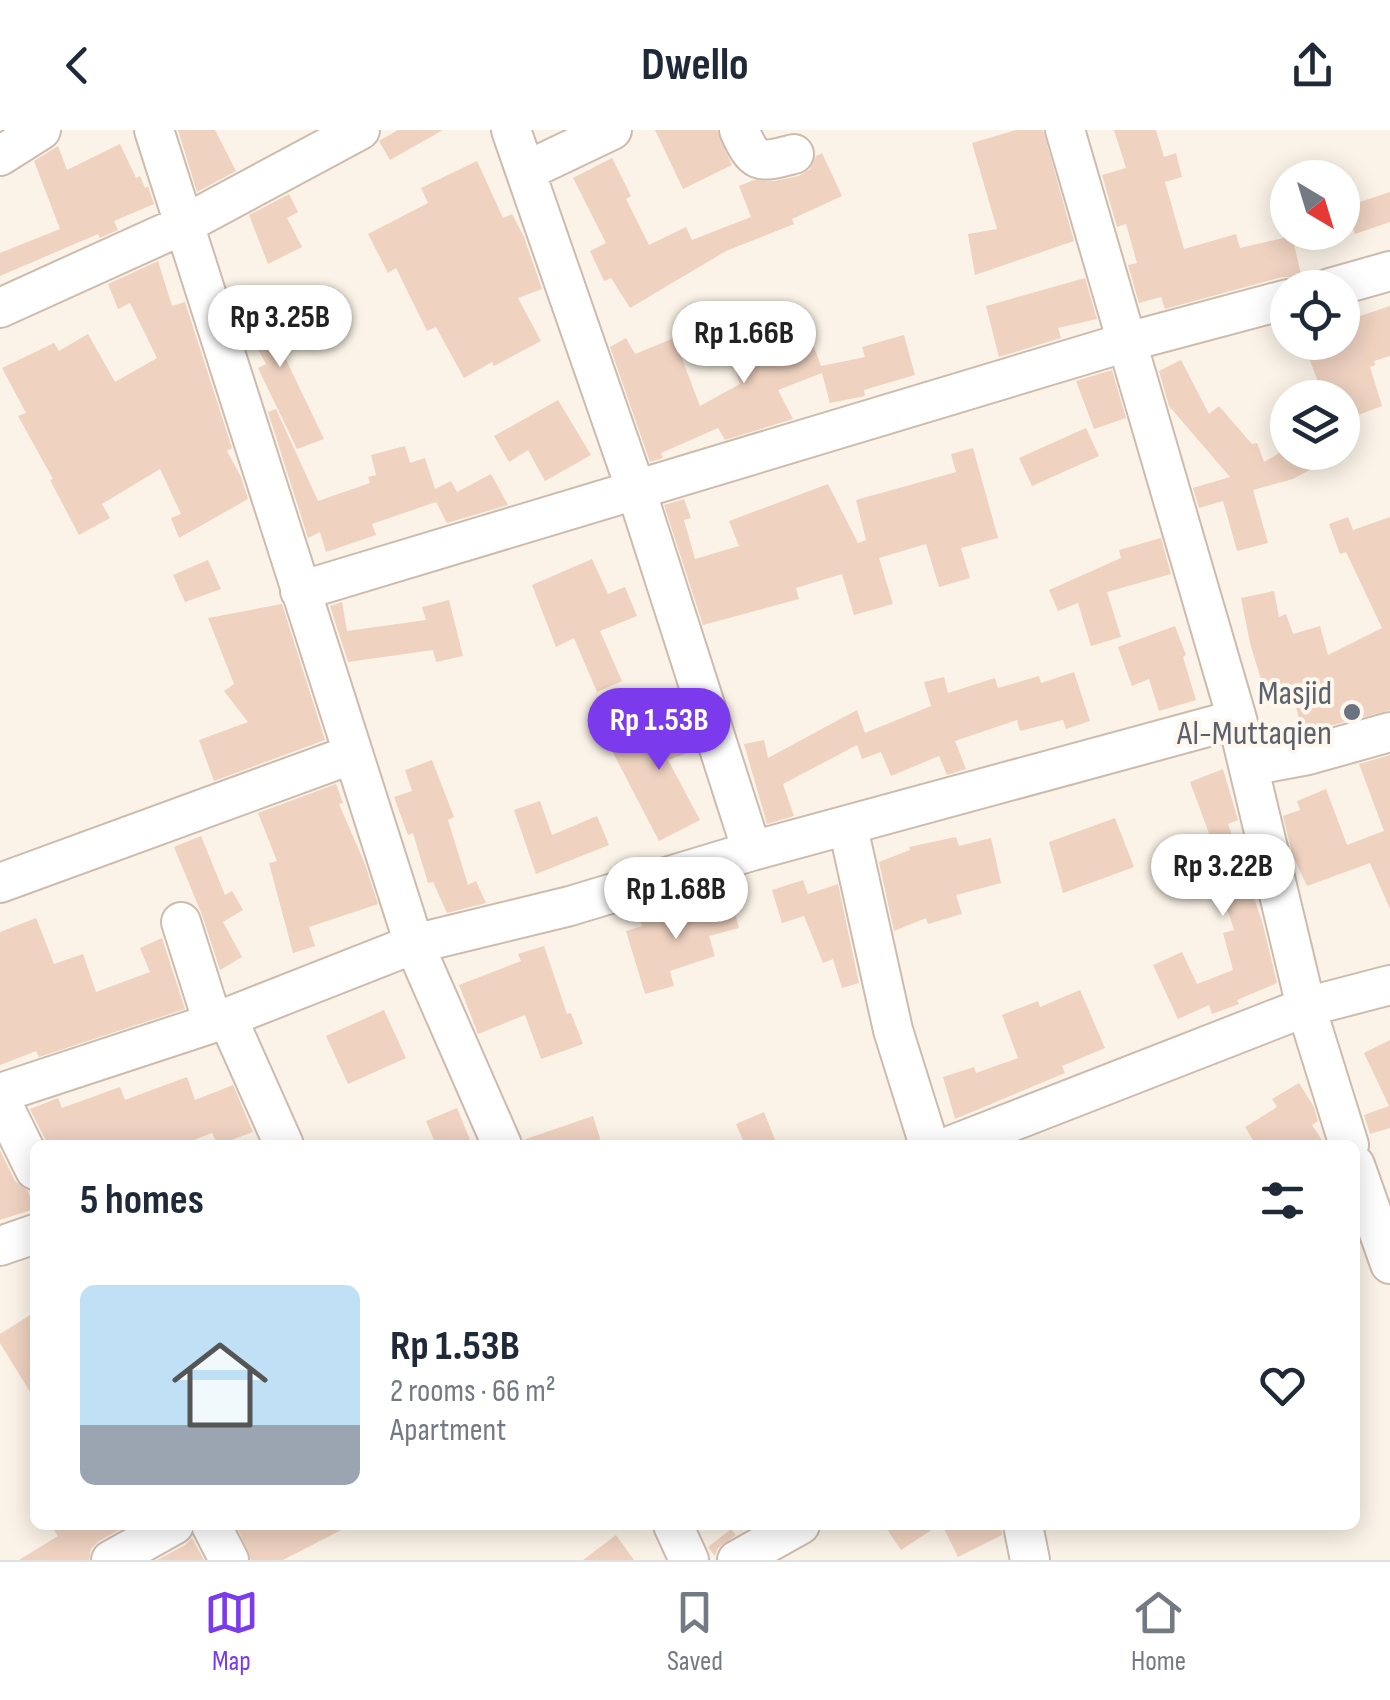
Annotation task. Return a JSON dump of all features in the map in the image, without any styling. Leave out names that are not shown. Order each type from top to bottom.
[{"type":"street","points":[[0,156],[41,130]]},
{"type":"street","points":[[154,130],[414,944],[500,1140]]},
{"type":"street","points":[[0,308],[185,224],[360,130]]},
{"type":"street","points":[[511,130],[636,490],[752,851]]},
{"type":"street","points":[[526,171],[612,130]]},
{"type":"street","points":[[739,130],[757,160],[794,154]]},
{"type":"street","points":[[1065,130],[1237,718],[1306,1008],[1347,1140]]},
{"type":"street","points":[[1360,280],[1390,271]]},
{"type":"street","points":[[300,590],[1127,342],[1270,304]]},
{"type":"street","points":[[30,1159],[0,1096],[220,1020],[414,944],[570,906],[752,851],[1237,718]]},
{"type":"street","points":[[1248,766],[1308,755],[1390,732]]},
{"type":"street","points":[[0,883],[353,754]]},
{"type":"street","points":[[848,826],[893,1030],[927,1140]]},
{"type":"street","points":[[181,922],[220,1020],[281,1140]]},
{"type":"street","points":[[965,1140],[1306,1008],[1390,985]]},
{"type":"street","points":[[1360,1180],[1390,1264]]},
{"type":"street","points":[[0,1246],[30,1236]]},
{"type":"street","points":[[111,1560],[165,1530]]},
{"type":"street","points":[[214,1530],[229,1560]]},
{"type":"street","points":[[675,1530],[690,1560]]},
{"type":"street","points":[[737,1560],[791,1530]]},
{"type":"street","points":[[1023,1530],[1030,1560]]},
{"type":"building","points":[[178,130],[215,130],[236,171],[197,192]]},
{"type":"building","points":[[398,130],[443,130],[390,160],[379,141]]},
{"type":"building","points":[[655,130],[717,130],[732,165],[683,189]]},
{"type":"building","points":[[1016,130],[1043,130],[1074,241],[975,275],[968,234],[997,229],[972,143]]},
{"type":"building","points":[[1114,130],[1156,130],[1164,157],[1176,153],[1182,177],[1165,182],[1184,249],[1236,234],[1240,248],[1270,241],[1270,250],[1295,250],[1300,270],[1270,270],[1270,280],[1165,309],[1161,297],[1139,303],[1128,265],[1137,263],[1126,224],[1117,227],[1102,175],[1126,168]]},
{"type":"building","points":[[120,144],[136,178],[140,176],[145,188],[148,186],[154,204],[114,221],[118,230],[100,238],[98,234],[0,276],[0,253],[60,229],[34,161],[58,146],[67,170]]},
{"type":"building","points":[[822,153],[842,196],[792,219],[794,224],[726,251],[630,308],[611,278],[604,281],[590,251],[606,243],[573,178],[612,158],[631,196],[626,199],[649,245],[686,227],[692,240],[751,217],[739,186],[754,180],[799,176]]},
{"type":"building","points":[[477,161],[503,218],[512,214],[524,237],[542,289],[518,298],[541,341],[464,378],[436,327],[427,331],[396,268],[388,273],[368,234],[428,203],[421,188]]},
{"type":"building","points":[[1390,192],[1390,222],[1360,232],[1360,202]]},
{"type":"building","points":[[289,194],[298,212],[287,218],[302,247],[268,264],[249,215]]},
{"type":"building","points":[[158,261],[172,306],[185,302],[232,448],[227,451],[248,499],[179,538],[171,518],[181,514],[160,469],[102,504],[110,518],[79,535],[18,416],[26,413],[2,368],[54,343],[59,351],[88,334],[115,382],[157,358],[130,303],[118,309],[108,284]]},
{"type":"building","points":[[1085,278],[1097,319],[1058,328],[1061,338],[999,357],[986,306]]},
{"type":"building","points":[[277,290],[288,310],[268,322],[324,439],[297,449],[258,368],[266,364],[237,311]]},
{"type":"building","points":[[1390,306],[1390,356],[1374,361],[1375,365],[1370,367],[1382,406],[1360,414],[1360,380],[1317,380],[1310,360],[1360,360],[1360,316]]},
{"type":"building","points":[[803,317],[821,366],[865,357],[862,347],[904,335],[915,375],[864,390],[865,396],[830,403],[822,373],[778,390],[793,419],[725,440],[718,428],[661,453],[663,458],[650,462],[610,347],[626,338],[635,354],[674,338],[700,406],[740,384],[734,366],[772,351],[764,332]]},
{"type":"building","points":[[1181,360],[1209,414],[1219,406],[1252,444],[1257,443],[1264,462],[1270,458],[1270,470],[1309,470],[1293,479],[1253,490],[1268,543],[1237,551],[1223,501],[1199,508],[1193,488],[1230,477],[1169,406],[1159,371]]},
{"type":"building","points":[[1112,370],[1126,418],[1094,429],[1076,381]]},
{"type":"building","points":[[558,400],[591,455],[545,481],[528,450],[509,462],[494,436]]},
{"type":"building","points":[[276,409],[318,501],[370,483],[368,477],[376,475],[371,455],[405,446],[410,463],[425,458],[435,489],[451,481],[457,492],[491,474],[508,505],[447,523],[436,502],[372,524],[376,535],[326,552],[320,532],[308,538],[268,412]]},
{"type":"building","points":[[1086,428],[1099,456],[1032,486],[1019,458]]},
{"type":"building","points":[[973,448],[998,538],[961,548],[970,578],[939,587],[926,544],[879,558],[893,604],[854,615],[842,574],[796,588],[799,599],[703,625],[664,505],[684,499],[691,518],[684,520],[695,559],[739,546],[729,521],[828,484],[858,543],[866,540],[856,500],[956,472],[951,454]]},
{"type":"building","points":[[1348,517],[1353,530],[1390,517],[1390,710],[1303,733],[1290,685],[1265,693],[1241,598],[1274,591],[1279,617],[1286,614],[1293,634],[1320,626],[1328,655],[1382,628],[1346,552],[1340,554],[1329,524]]},
{"type":"building","points":[[1161,538],[1171,574],[1107,592],[1121,637],[1091,646],[1078,603],[1058,611],[1049,590],[1121,558],[1119,550]]},
{"type":"building","points":[[592,559],[608,594],[625,587],[637,616],[600,631],[622,681],[597,692],[574,638],[556,647],[532,585]]},
{"type":"building","points":[[208,560],[221,589],[185,602],[173,575]]},
{"type":"building","points":[[449,600],[463,656],[436,662],[433,650],[348,662],[330,606],[342,602],[347,631],[426,620],[422,607]]},
{"type":"building","points":[[282,604],[325,740],[214,781],[199,740],[248,722],[224,691],[234,684],[208,618]]},
{"type":"building","points":[[1175,626],[1196,700],[1159,711],[1149,679],[1132,686],[1118,647]]},
{"type":"building","points":[[1074,672],[1090,721],[1066,729],[1063,720],[1020,731],[1017,720],[955,741],[966,769],[947,775],[939,756],[891,776],[881,752],[862,759],[857,745],[783,784],[794,816],[767,824],[744,744],[764,740],[768,758],[857,710],[865,733],[931,706],[924,682],[944,677],[948,693],[995,678],[998,688],[1039,676],[1041,683]]},
{"type":"building","points":[[683,710],[696,750],[668,760],[700,820],[659,841],[609,745]]},
{"type":"building","points":[[1390,755],[1390,909],[1370,863],[1307,886],[1292,854],[1283,816],[1300,810],[1297,801],[1326,789],[1347,845],[1384,831],[1359,764]]},
{"type":"building","points":[[432,760],[454,817],[448,820],[468,885],[476,881],[486,903],[447,913],[433,882],[428,883],[413,833],[408,835],[394,797],[412,791],[405,770]]},
{"type":"building","points":[[1223,769],[1238,820],[1228,824],[1262,921],[1277,983],[1212,1014],[1209,1005],[1178,1019],[1153,965],[1182,952],[1197,984],[1233,970],[1223,933],[1234,930],[1213,866],[1220,863],[1190,782]]},
{"type":"building","points":[[336,784],[343,803],[339,804],[378,904],[309,927],[315,946],[293,953],[269,863],[277,861],[258,813]]},
{"type":"building","points":[[540,801],[552,835],[597,816],[609,845],[536,874],[514,810]]},
{"type":"building","points":[[1115,818],[1134,867],[1063,893],[1049,842]]},
{"type":"building","points":[[201,836],[225,895],[232,891],[243,910],[223,922],[242,957],[220,970],[174,847]]},
{"type":"building","points":[[956,837],[959,846],[991,838],[1001,883],[956,895],[962,914],[928,924],[926,918],[894,931],[879,862],[910,850],[909,847]]},
{"type":"building","points":[[803,880],[808,894],[838,884],[859,983],[842,988],[833,959],[823,963],[804,916],[782,923],[772,890]]},
{"type":"building","points":[[732,901],[739,928],[709,936],[715,956],[670,971],[674,986],[645,994],[626,931],[642,926],[639,916],[666,907],[671,921]]},
{"type":"building","points":[[36,918],[54,964],[83,954],[96,992],[150,972],[140,948],[162,938],[185,1009],[39,1057],[36,1051],[0,1065],[0,932]]},
{"type":"building","points":[[544,946],[567,1014],[571,1013],[583,1044],[541,1059],[525,1015],[478,1034],[459,985],[521,961],[518,954]]},
{"type":"building","points":[[1080,990],[1105,1048],[1062,1066],[1065,1073],[955,1119],[943,1077],[974,1067],[976,1073],[1018,1058],[1002,1015],[1038,1001],[1040,1007]]},
{"type":"building","points":[[384,1010],[406,1058],[348,1084],[326,1036]]},
{"type":"building","points":[[1390,1040],[1390,1128],[1370,1134],[1364,1115],[1389,1106],[1364,1053]]},
{"type":"building","points":[[187,1077],[195,1100],[233,1085],[253,1132],[231,1140],[216,1140],[212,1133],[193,1140],[46,1140],[30,1109],[58,1098],[62,1108],[120,1087],[125,1100]]},
{"type":"building","points":[[1299,1083],[1314,1107],[1318,1121],[1312,1125],[1322,1140],[1253,1140],[1245,1127],[1277,1107],[1272,1099]]},
{"type":"building","points":[[457,1108],[470,1140],[434,1140],[426,1121]]},
{"type":"building","points":[[764,1112],[775,1140],[743,1140],[736,1124]]},
{"type":"building","points":[[593,1116],[600,1140],[523,1140]]},
{"type":"building","points":[[0,1150],[15,1181],[28,1191],[30,1210],[0,1220]]},
{"type":"building","points":[[30,1315],[30,1392],[0,1343],[0,1334]]},
{"type":"building","points":[[54,1530],[119,1530],[91,1549],[89,1560],[19,1560],[58,1536]]},
{"type":"building","points":[[238,1530],[341,1530],[283,1560],[251,1560]]},
{"type":"building","points":[[730,1530],[736,1535],[718,1548],[715,1556],[708,1547]]},
{"type":"building","points":[[887,1530],[931,1530],[901,1550]]},
{"type":"building","points":[[944,1530],[1002,1530],[1002,1535],[958,1557]]},
{"type":"building","points":[[616,1535],[634,1560],[583,1560]]},
{"type":"building","points":[[192,1538],[204,1560],[157,1560],[185,1545]]},
{"type":"place","name":"Masjid Al-Muttaqien","points":[[1352,712]]}]
